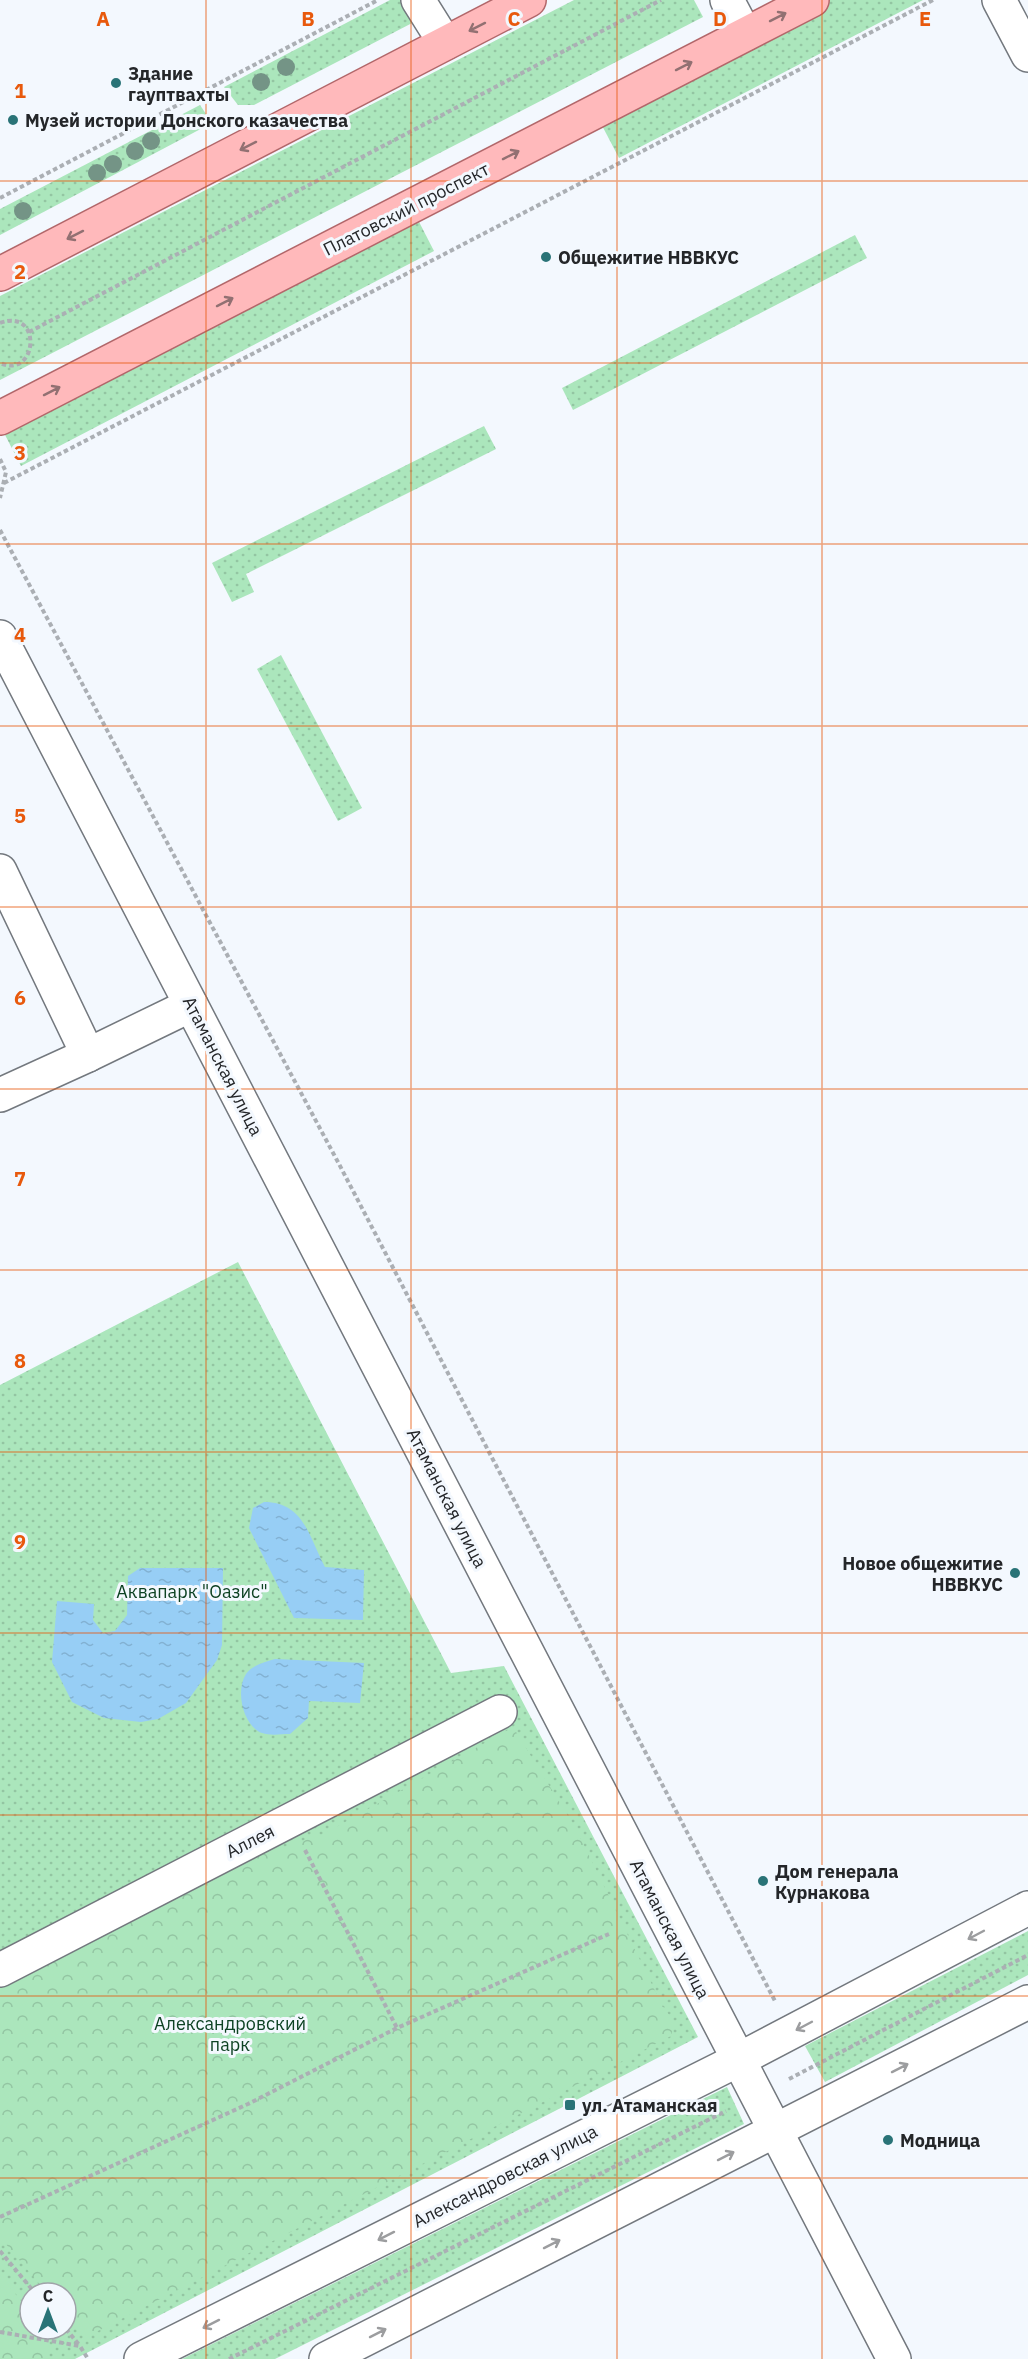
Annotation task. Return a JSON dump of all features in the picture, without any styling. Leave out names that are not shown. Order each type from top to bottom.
[{"type":"main road","points":[[0,274],[529,0]]},
{"type":"main road","name":"Платовский проспект","points":[[0,418],[812,0]]},
{"type":"street","points":[[418,0],[445,43]]},
{"type":"street","points":[[727,0],[745,34]]},
{"type":"street","points":[[999,0],[1028,55]]},
{"type":"street","name":"Атаманская улица","points":[[0,637],[894,2359]]},
{"type":"street","points":[[0,871],[88,1055]]},
{"type":"street","points":[[0,1095],[192,1005]]},
{"type":"street","name":"Аллея","points":[[0,1971],[500,1712]]},
{"type":"street","name":"Александровская улица","points":[[141,2359],[738,2060],[1028,1908]]},
{"type":"street","points":[[326,2359],[1028,2002]]},
{"type":"path","points":[[0,198],[378,0]]},
{"type":"path","points":[[29,332],[661,0]]},
{"type":"path","points":[[4,483],[933,0]]},
{"type":"path","points":[[0,323],[13,320],[29,332],[32,342],[30,352],[24,360],[15,364],[0,363]]},
{"type":"path","points":[[0,459],[6,472],[0,498]]},
{"type":"path","points":[[0,530],[344,1175],[779,2007],[825,2061]]},
{"type":"path","points":[[290,1820],[397,2028]]},
{"type":"path","points":[[0,2217],[248,2104],[397,2028],[609,1934]]},
{"type":"path","points":[[229,2359],[825,2061],[1028,1955]]},
{"type":"path","points":[[0,2251],[25,2281]]},
{"type":"path","points":[[0,2332],[80,2346]]},
{"type":"path","points":[[76,2341],[88,2359]]},
{"type":"green space","points":[[390,0],[406,0],[416,21],[254,105],[238,105],[224,87]]},
{"type":"green space","points":[[574,0],[694,0],[703,17],[0,380],[0,296]]},
{"type":"green space","points":[[816,0],[923,0],[619,158],[597,116]]},
{"type":"green space","points":[[200,105],[212,123],[0,235],[0,209]]},
{"type":"green space","points":[[416,216],[434,251],[21,466],[3,431]]},
{"type":"green space","points":[[855,235],[867,258],[573,410],[562,388]]},
{"type":"green space","points":[[484,426],[496,449],[246,574],[254,592],[232,602],[212,563]]},
{"type":"green space","points":[[281,655],[362,808],[338,821],[257,669]]},
{"type":"green space","name":"Александровский парк","points":[[238,1262],[451,1673],[504,1666],[698,2037],[75,2359],[0,2359],[0,1385]]},
{"type":"green space","name":"Александровский парк","points":[[513,1727],[576,1829],[662,2005],[674,2022],[671,2036],[94,2333],[81,2334],[78,2330],[78,2281],[37,2281],[0,2237],[0,1988],[266,1853],[324,1834]]},
{"type":"green space","points":[[1028,1931],[1028,1975],[825,2082],[805,2046]]},
{"type":"green space","points":[[727,2087],[744,2124],[275,2359],[182,2359]]},
{"type":"green space","points":[[0,2275],[18,2297],[18,2341],[45,2341],[49,2356],[42,2359],[0,2359]]},
{"type":"water","points":[[264,1502],[288,1508],[297,1515],[304,1523],[325,1567],[364,1570],[363,1620],[294,1618],[249,1528],[253,1508]]},
{"type":"water","points":[[140,1568],[223,1568],[222,1645],[217,1660],[186,1703],[158,1719],[141,1722],[104,1718],[72,1702],[52,1662],[57,1601],[94,1604],[93,1620],[103,1633],[115,1631],[127,1615],[128,1576]]},
{"type":"water","points":[[275,1659],[364,1663],[360,1703],[309,1701],[308,1718],[290,1734],[262,1733],[255,1729],[246,1716],[241,1689],[246,1674],[252,1668]]},
{"type":"place","name":"Здание гауптвахты","points":[[116,83]]},
{"type":"place","name":"Музей истории Донского казачества","points":[[13,120]]},
{"type":"place","name":"Общежитие НВВКУС","points":[[546,257]]},
{"type":"place","name":"Новое общежитие НВВКУС","points":[[1015,1573]]},
{"type":"place","name":"Дом генерала Курнакова","points":[[763,1881]]},
{"type":"place","name":"ул. Атаманская","points":[[570,2105]]},
{"type":"place","name":"Модница","points":[[888,2140]]},
{"type":"park label","name":"Аквапарк \"Оазис\"","points":[[192,1591]]}]
